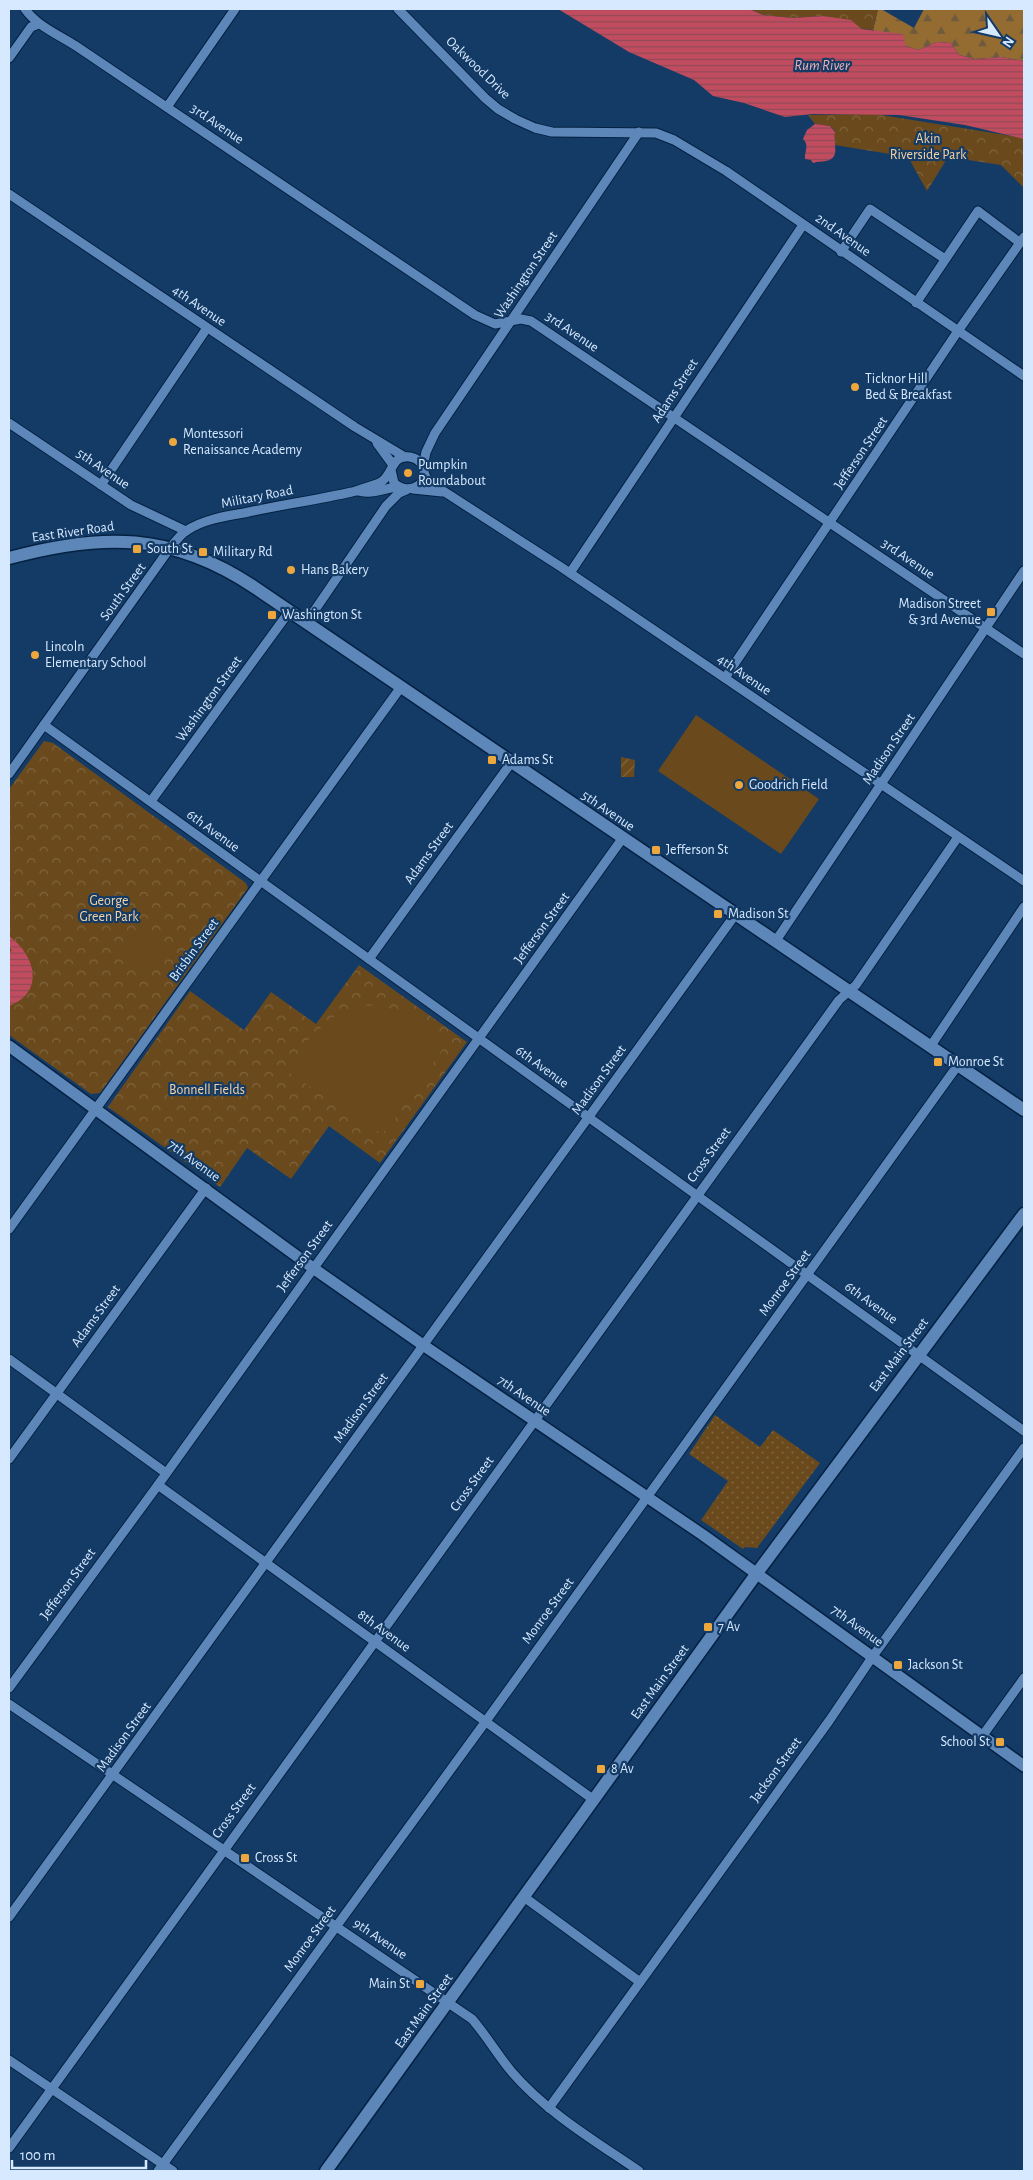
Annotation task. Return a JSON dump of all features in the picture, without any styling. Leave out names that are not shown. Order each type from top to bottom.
[{"type":"main road","name":"East River Road","points":[[9,558],[36,551],[86,543],[120,541],[170,548]]},
{"type":"main road","name":"5th Avenue","points":[[170,548],[222,568],[290,612],[1024,1110]]},
{"type":"main road","name":"East Main Street","points":[[326,2171],[757,1573],[918,1354],[1024,1214]]},
{"type":"street","name":"3rd Avenue","points":[[25,9],[38,24],[52,30],[475,315],[496,324],[521,319],[531,321],[1024,654]]},
{"type":"street","points":[[167,107],[235,9]]},
{"type":"street","name":"Oakwood Drive","points":[[398,9],[485,98],[498,109],[515,119],[535,128],[552,132],[639,132]]},
{"type":"street","points":[[9,58],[31,27],[38,24]]},
{"type":"street","name":"2nd Avenue","points":[[639,132],[656,133],[674,140],[726,172],[1024,376]]},
{"type":"street","name":"Washington Street","points":[[423,470],[426,452],[435,433],[639,132]]},
{"type":"street","name":"4th Avenue","points":[[9,194],[374,439],[407,457]]},
{"type":"street","points":[[841,252],[870,209],[946,259]]},
{"type":"street","points":[[916,303],[978,211],[1022,240]]},
{"type":"street","name":"Adams Street","points":[[570,573],[803,224]]},
{"type":"street","name":"Jefferson Street","points":[[725,678],[958,331],[1022,240]]},
{"type":"street","points":[[101,485],[207,328]]},
{"type":"street","name":"5th Avenue","points":[[9,423],[142,511],[186,531]]},
{"type":"street","name":"Washington Street","points":[[407,457],[418,451],[435,433]]},
{"type":"street","name":"4th Avenue","points":[[374,439],[390,459],[392,468]]},
{"type":"street","points":[[306,623],[386,506],[399,493],[422,481],[423,470],[419,461],[407,457],[398,459],[392,468],[392,479],[406,489]]},
{"type":"street","name":"Military Road","points":[[170,548],[186,531],[227,516],[357,491],[380,483],[387,478],[392,468]]},
{"type":"street","name":"4th Avenue","points":[[423,470],[427,479],[570,573],[1024,881]]},
{"type":"street","name":"Military Road","points":[[357,491],[365,493],[387,488],[406,489]]},
{"type":"street","name":"4th Avenue","points":[[406,489],[448,493]]},
{"type":"street","name":"South Street","points":[[9,774],[170,548]]},
{"type":"street","name":"Madison Street","points":[[776,942],[1024,571]]},
{"type":"street","name":"Washington Street","points":[[151,802],[290,612]]},
{"type":"street","name":"Brisbin Street","points":[[9,1229],[401,687]]},
{"type":"street","name":"6th Avenue","points":[[44,725],[1024,1430]]},
{"type":"street","name":"Adams Street","points":[[369,960],[511,763]]},
{"type":"street","name":"Cross Street","points":[[9,2148],[839,1000],[856,985],[958,837]]},
{"type":"street","name":"Jefferson Street","points":[[9,1688],[158,1485],[622,839]]},
{"type":"street","points":[[930,1046],[1024,908]]},
{"type":"street","name":"Madison Street","points":[[9,1917],[735,915]]},
{"type":"street","name":"7th Avenue","points":[[9,1046],[206,1188],[313,1268],[757,1573],[1024,1766]]},
{"type":"street","name":"Monroe Street","points":[[160,2168],[486,1722],[958,1066]]},
{"type":"street","name":"Adams Street","points":[[9,1459],[206,1188]]},
{"type":"street","points":[[9,1359],[166,1473]]},
{"type":"street","name":"Jackson Street","points":[[549,2108],[1024,1448]]},
{"type":"street","name":"8th Avenue","points":[[158,1485],[594,1800]]},
{"type":"street","points":[[983,1735],[1024,1678]]},
{"type":"street","name":"9th Avenue","points":[[9,1704],[472,2019],[488,2037],[512,2071],[549,2108],[639,2171]]},
{"type":"street","points":[[524,1897],[640,1982]]},
{"type":"street","points":[[9,2060],[160,2168],[173,2171]]},
{"type":"green space","points":[[749,9],[878,9],[873,30],[861,29],[823,16],[793,18],[763,15]]},
{"type":"green space","points":[[878,9],[914,28],[924,9],[1024,9],[1024,61],[1001,57],[975,59],[959,55],[951,43],[937,42],[918,50],[906,46],[873,30]]},
{"type":"green space","name":"Akin Riverside Park","points":[[875,114],[1024,138],[1024,188],[1001,165],[948,157],[927,191],[908,157],[835,145],[833,138],[835,131],[830,126],[815,124],[808,115]]},
{"type":"green space","name":"Goodrich Field","points":[[696,715],[819,799],[781,854],[658,771]]},
{"type":"green space","name":"George Green Park","points":[[44,741],[53,743],[246,883],[248,888],[100,1093],[91,1094],[9,1035],[9,789]]},
{"type":"green space","points":[[621,757],[635,760],[634,777],[621,777]]},
{"type":"green space","points":[[142,929],[167,948],[158,960],[133,941]]},
{"type":"green space","points":[[130,945],[156,964],[147,976],[121,956]]},
{"type":"green space","name":"Bonnell Fields","points":[[359,965],[467,1042],[380,1163],[329,1126],[291,1179],[247,1148],[220,1187],[108,1107],[190,991],[244,1030],[271,992],[316,1024]]},
{"type":"green space","points":[[363,1005],[399,1010],[448,1041],[386,1131],[377,1131],[288,1072],[307,1041],[331,1018]]},
{"type":"green space","points":[[715,1415],[760,1447],[773,1430],[820,1463],[757,1548],[745,1547],[743,1549],[701,1520],[728,1481],[689,1454]]},
{"type":"water","name":"Rum River","points":[[558,9],[749,9],[763,15],[793,18],[823,16],[851,20],[861,29],[903,34],[906,46],[918,50],[937,42],[951,43],[959,55],[975,59],[1001,57],[1024,61],[1024,139],[965,125],[899,115],[813,114],[785,117],[744,103],[713,96],[694,80],[629,52]]},
{"type":"water","points":[[815,124],[830,126],[835,132],[835,153],[831,159],[813,163],[811,160],[805,159],[806,147],[803,139],[807,130]]},
{"type":"water","points":[[9,936],[25,953],[33,973],[32,983],[28,992],[21,1000],[9,1006],[9,954],[12,950],[9,947]]},
{"type":"place","name":"Ticknor Hill Bed & Breakfast","points":[[855,387]]},
{"type":"place","name":"Montessori Renaissance Academy","points":[[173,442]]},
{"type":"place","name":"Pumpkin Roundabout","points":[[408,473]]},
{"type":"place","name":"South St","points":[[137,549]]},
{"type":"place","name":"Military Rd","points":[[203,552]]},
{"type":"place","name":"Hans Bakery","points":[[291,570]]},
{"type":"place","name":"Madison Street & 3rd Avenue","points":[[991,612]]},
{"type":"place","name":"Washington St","points":[[272,615]]},
{"type":"place","name":"Lincoln Elementary School","points":[[35,655]]},
{"type":"place","name":"Adams St","points":[[492,760]]},
{"type":"place","name":"Goodrich Field","points":[[739,785]]},
{"type":"place","name":"Jefferson St","points":[[656,850]]},
{"type":"place","name":"Madison St","points":[[718,914]]},
{"type":"place","name":"Monroe St","points":[[938,1062]]},
{"type":"place","name":"7 Av","points":[[708,1627]]},
{"type":"place","name":"Jackson St","points":[[898,1665]]},
{"type":"place","name":"School St","points":[[1000,1742]]},
{"type":"place","name":"8 Av","points":[[601,1769]]},
{"type":"place","name":"Cross St","points":[[245,1858]]},
{"type":"place","name":"Main St","points":[[420,1984]]}]
